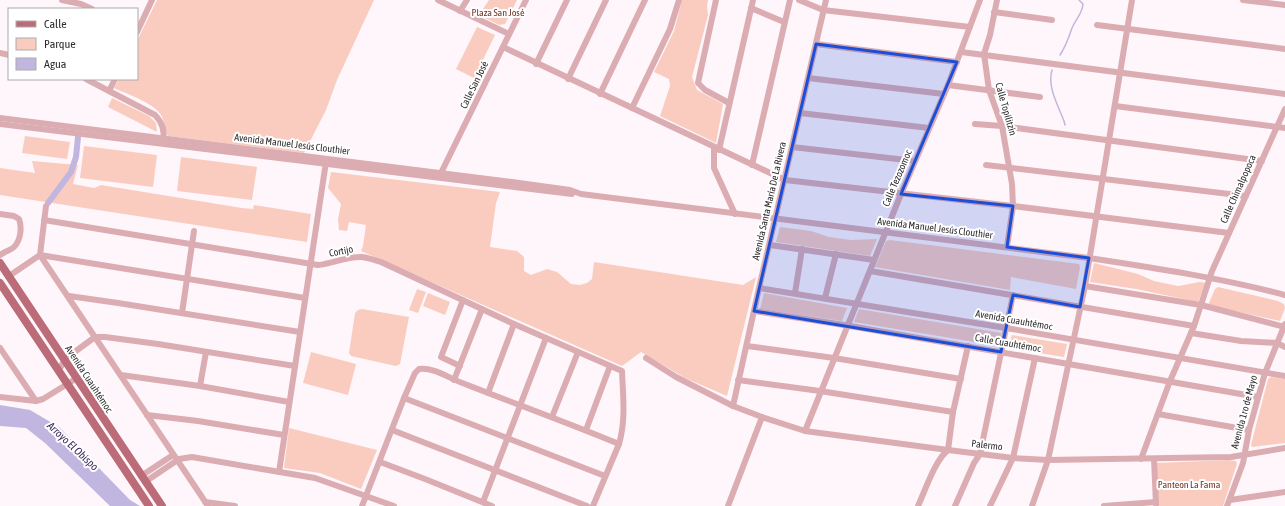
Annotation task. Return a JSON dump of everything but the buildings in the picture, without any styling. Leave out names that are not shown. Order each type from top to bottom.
[{"type":"main road","name":"Avenida Cuauhtémoc","points":[[0,263],[161,506]]},
{"type":"main road","name":"Avenida Cuauhtémoc","points":[[0,283],[148,505]]},
{"type":"street","points":[[62,0],[81,4],[90,8]]},
{"type":"street","points":[[138,30],[152,0]]},
{"type":"street","points":[[438,0],[509,34]]},
{"type":"street","points":[[460,11],[468,0]]},
{"type":"street","name":"Calle San José","points":[[440,176],[526,0]]},
{"type":"street","points":[[536,64],[567,0]]},
{"type":"street","points":[[568,79],[606,0]]},
{"type":"street","points":[[600,94],[645,0]]},
{"type":"street","points":[[632,108],[670,29],[679,0]]},
{"type":"street","points":[[716,0],[698,83],[705,90],[729,103]]},
{"type":"street","points":[[735,214],[714,168],[716,149],[729,103],[753,0]]},
{"type":"street","points":[[752,164],[790,0]]},
{"type":"street","points":[[799,0],[823,10],[970,27]]},
{"type":"street","name":"Avenida Santa María De La Rivera","points":[[734,406],[738,380],[826,0]]},
{"type":"street","name":"Calle Tezozomoc","points":[[805,431],[901,194],[948,85],[980,0]]},
{"type":"street","name":"Calle Topilitzin","points":[[997,0],[990,35],[984,54],[989,90],[1002,126],[1012,184],[1013,206],[1007,248]]},
{"type":"street","points":[[1032,506],[1048,460],[1085,286],[1132,0]]},
{"type":"street","points":[[1243,0],[1285,5]]},
{"type":"street","points":[[751,8],[784,22]]},
{"type":"street","points":[[994,12],[1052,20]]},
{"type":"street","points":[[1097,25],[1285,49]]},
{"type":"street","points":[[816,44],[957,62]]},
{"type":"street","points":[[503,48],[785,180],[1013,206],[1229,233]]},
{"type":"street","points":[[961,52],[1285,94]]},
{"type":"street","points":[[808,78],[944,94]]},
{"type":"street","points":[[88,80],[155,115],[161,122],[164,141]]},
{"type":"street","points":[[109,91],[114,80]]},
{"type":"street","points":[[948,85],[1040,97]]},
{"type":"street","points":[[1115,106],[1285,128]]},
{"type":"street","name":"Calle Chimalpopoca","points":[[1141,459],[1170,381],[1194,326],[1210,278],[1285,109]]},
{"type":"street","points":[[800,113],[929,128]]},
{"type":"street","name":"Avenida Manuel Jesús Clouthier","points":[[0,118],[573,195],[581,194],[1089,258],[1210,278],[1285,295]]},
{"type":"street","name":"Avenida Manuel Jesús Clouthier","points":[[0,124],[164,141]]},
{"type":"street","points":[[975,124],[1002,126],[1262,161]]},
{"type":"street","points":[[792,147],[915,161]]},
{"type":"street","points":[[279,472],[326,162]]},
{"type":"street","points":[[986,165],[1246,196]]},
{"type":"street","points":[[46,206],[40,255],[69,296],[206,504],[235,506]]},
{"type":"street","points":[[0,214],[14,216],[19,219],[21,224],[17,243],[14,247],[0,255]]},
{"type":"street","name":"Cortijo","points":[[44,220],[192,243],[310,264],[325,264],[362,257],[381,262],[622,372],[624,410],[622,435],[619,444]]},
{"type":"street","points":[[182,313],[194,231]]},
{"type":"street","points":[[770,244],[874,260]]},
{"type":"street","points":[[794,293],[802,249]]},
{"type":"street","points":[[825,298],[836,254]]},
{"type":"street","points":[[9,276],[40,255],[305,298]]},
{"type":"street","points":[[870,271],[1194,326]]},
{"type":"street","points":[[1085,286],[1201,305],[1285,326]]},
{"type":"street","name":"Avenida Cuauhtémoc","points":[[759,288],[1006,328],[1285,376]]},
{"type":"street","points":[[954,506],[974,463],[980,454],[1013,295]]},
{"type":"street","points":[[69,296],[300,332]]},
{"type":"street","points":[[460,366],[441,357],[463,300]]},
{"type":"street","points":[[454,380],[482,309]]},
{"type":"street","name":"Calle Cuauhtémoc","points":[[754,311],[847,325],[1258,397]]},
{"type":"street","points":[[488,393],[514,324]]},
{"type":"street","name":"Avenida 1ro de Mayo","points":[[1227,506],[1242,463],[1265,373],[1285,326]]},
{"type":"street","points":[[1191,333],[1241,341],[1277,343],[1285,347]]},
{"type":"street","points":[[59,370],[65,360],[95,337],[158,344],[295,366]]},
{"type":"street","points":[[483,502],[546,338]]},
{"type":"street","points":[[746,346],[834,358],[961,379]]},
{"type":"street","points":[[918,506],[938,461],[948,450],[953,412],[968,346]]},
{"type":"street","points":[[0,348],[36,401]]},
{"type":"street","points":[[200,386],[206,352]]},
{"type":"street","points":[[552,417],[578,352]]},
{"type":"street","name":"Palermo","points":[[646,358],[676,377],[734,406],[805,431],[1013,458],[1048,460],[1231,457],[1285,448]]},
{"type":"street","points":[[990,506],[1013,458],[1035,358]]},
{"type":"street","points":[[586,430],[610,366]]},
{"type":"street","points":[[362,506],[404,398],[415,373],[419,369],[431,370],[619,444],[593,506]]},
{"type":"street","points":[[121,375],[200,386],[289,402]]},
{"type":"street","points":[[0,397],[36,401],[43,399],[77,378]]},
{"type":"street","points":[[738,380],[953,412]]},
{"type":"street","points":[[404,398],[605,476]]},
{"type":"street","points":[[1158,414],[1250,430]]},
{"type":"street","points":[[147,415],[198,421],[284,435]]},
{"type":"street","points":[[728,506],[762,417]]},
{"type":"street","points":[[392,430],[587,506]]},
{"type":"street","points":[[143,479],[175,458],[192,458],[315,478],[394,506]]},
{"type":"street","points":[[1104,506],[1156,504],[1154,459]]},
{"type":"street","points":[[380,462],[425,478],[492,506]]},
{"type":"street","points":[[1230,500],[1285,492]]},
{"type":"street","points":[[148,505],[161,506]]},
{"type":"highlighted area","points":[[816,44],[957,62],[901,194],[1013,206],[1007,247],[1089,258],[1080,307],[1013,295],[1001,352],[754,311]]},
{"type":"green space","points":[[157,0],[374,0],[337,80],[326,110],[304,153],[168,136],[162,117],[158,111],[140,99],[114,88],[118,80],[138,80],[138,39]]},
{"type":"green space","name":"Plaza San José","points":[[489,0],[517,0],[505,24],[499,25],[479,15]]},
{"type":"green space","points":[[682,0],[708,0],[708,15],[692,77],[697,90],[723,104],[716,143],[660,116],[670,86],[669,79],[654,72],[674,31]]},
{"type":"green space","points":[[477,27],[495,35],[474,78],[456,69]]},
{"type":"green space","points":[[112,98],[149,116],[156,123],[157,132],[108,107]]},
{"type":"green space","points":[[25,136],[70,142],[67,159],[22,153]]},
{"type":"green space","points":[[84,146],[157,155],[153,187],[80,178]]},
{"type":"green space","points":[[181,157],[257,167],[252,200],[177,191]]},
{"type":"green space","points":[[32,161],[78,165],[73,184],[94,188],[101,185],[242,208],[253,209],[254,205],[311,214],[307,242],[0,195],[0,168],[35,173]]},
{"type":"green space","points":[[331,172],[500,192],[496,203],[490,247],[517,251],[524,257],[524,271],[531,275],[547,269],[557,272],[571,284],[580,285],[587,283],[592,279],[594,262],[743,285],[756,277],[727,396],[685,378],[641,352],[622,366],[361,251],[366,225],[349,222],[347,231],[339,230],[338,219],[341,204],[328,188]]},
{"type":"green space","points":[[780,227],[811,231],[829,237],[851,240],[877,239],[870,256],[776,242]]},
{"type":"green space","points":[[890,240],[1079,264],[1080,267],[1076,289],[1011,277],[1010,290],[875,267],[886,241]]},
{"type":"green space","points":[[1094,263],[1138,274],[1154,281],[1178,286],[1200,282],[1206,283],[1198,302],[1136,289],[1090,282]]},
{"type":"green space","points":[[1218,287],[1278,301],[1284,304],[1285,308],[1280,321],[1208,305],[1215,289]]},
{"type":"green space","points":[[417,289],[426,292],[418,313],[409,310]]},
{"type":"green space","points":[[428,293],[450,302],[445,315],[423,306]]},
{"type":"green space","points":[[764,293],[847,308],[842,321],[760,309]]},
{"type":"green space","points":[[362,309],[409,317],[400,364],[396,366],[351,356],[349,353],[355,313]]},
{"type":"green space","points":[[859,309],[1001,333],[999,346],[854,322]]},
{"type":"green space","points":[[1012,335],[1067,344],[1064,357],[1008,348]]},
{"type":"green space","points":[[311,352],[356,364],[348,395],[303,383]]},
{"type":"green space","points":[[1271,377],[1285,379],[1285,443],[1252,447],[1251,445],[1268,379]]},
{"type":"green space","points":[[289,428],[377,450],[361,489],[320,473],[284,468]]},
{"type":"green space","name":"Panteon La Fama","points":[[1236,461],[1237,464],[1223,506],[1158,506],[1156,463]]},
{"type":"water","name":"Arroyo El Obispo","points":[[0,405],[30,410],[59,427],[130,500],[140,506],[110,506],[45,443],[26,428],[0,426]]},
{"type":"waterway","points":[[1060,55],[1081,11],[1083,4],[1079,0]]},
{"type":"waterway","points":[[1052,70],[1052,89],[1065,125]]},
{"type":"waterway","points":[[48,203],[71,172],[76,157],[78,137]]}]
